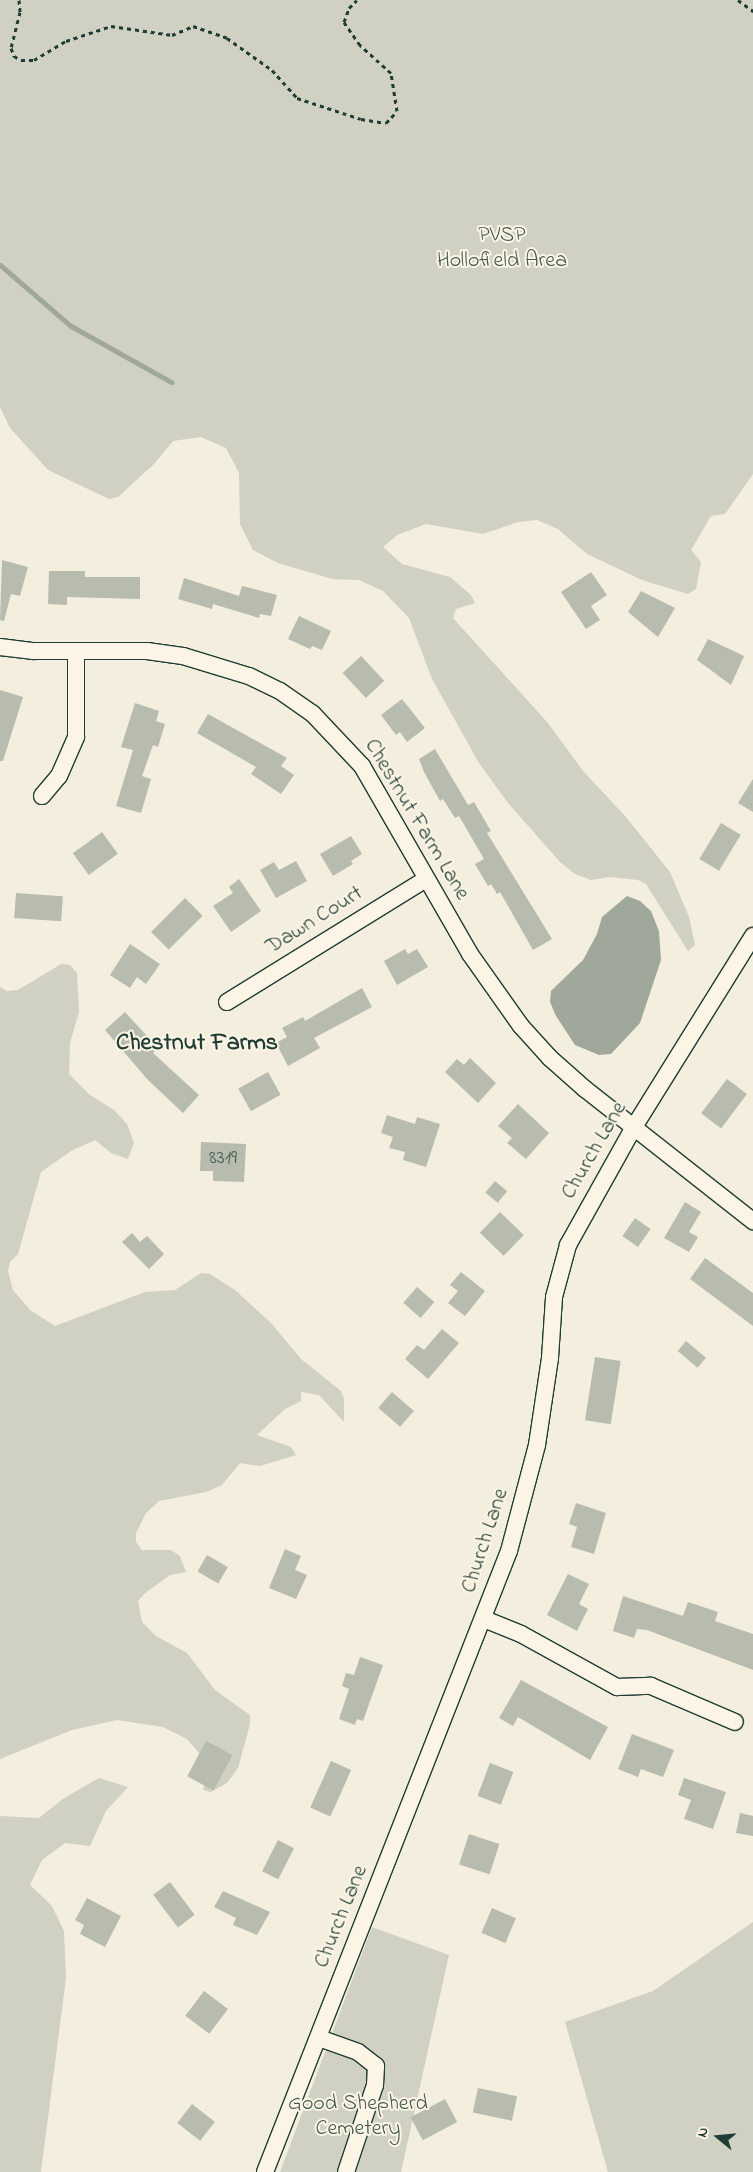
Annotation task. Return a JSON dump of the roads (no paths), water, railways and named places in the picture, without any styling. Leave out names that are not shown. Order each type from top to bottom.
[{"type":"street","name":"Chestnut Farm Lane","points":[[0,647],[76,651],[147,651],[183,656],[215,663],[280,692],[313,714],[362,766],[470,954],[521,1026],[550,1058],[753,1221]]},
{"type":"street","points":[[42,796],[59,776],[76,737],[76,651]]},
{"type":"street","name":"Dawn Court","points":[[227,1002],[426,879]]},
{"type":"street","name":"Church Lane","points":[[265,2172],[484,1620],[523,1506],[537,1445],[558,1274],[585,1211],[634,1127],[753,936]]},
{"type":"street","points":[[484,1620],[521,1634],[617,1687],[651,1686],[662,1689],[735,1722]]},
{"type":"street","points":[[319,2038],[358,2052],[376,2066],[375,2086],[346,2172]]},
{"type":"waterway","points":[[0,265],[71,326],[171,382]]},
{"type":"district","name":"Chestnut Farms","points":[[197,1044]]},
{"type":"park label","name":"PVSP Hollofield Area","points":[[502,248]]},
{"type":"park label","name":"Good Shepherd Cemetery","points":[[358,2116]]}]
